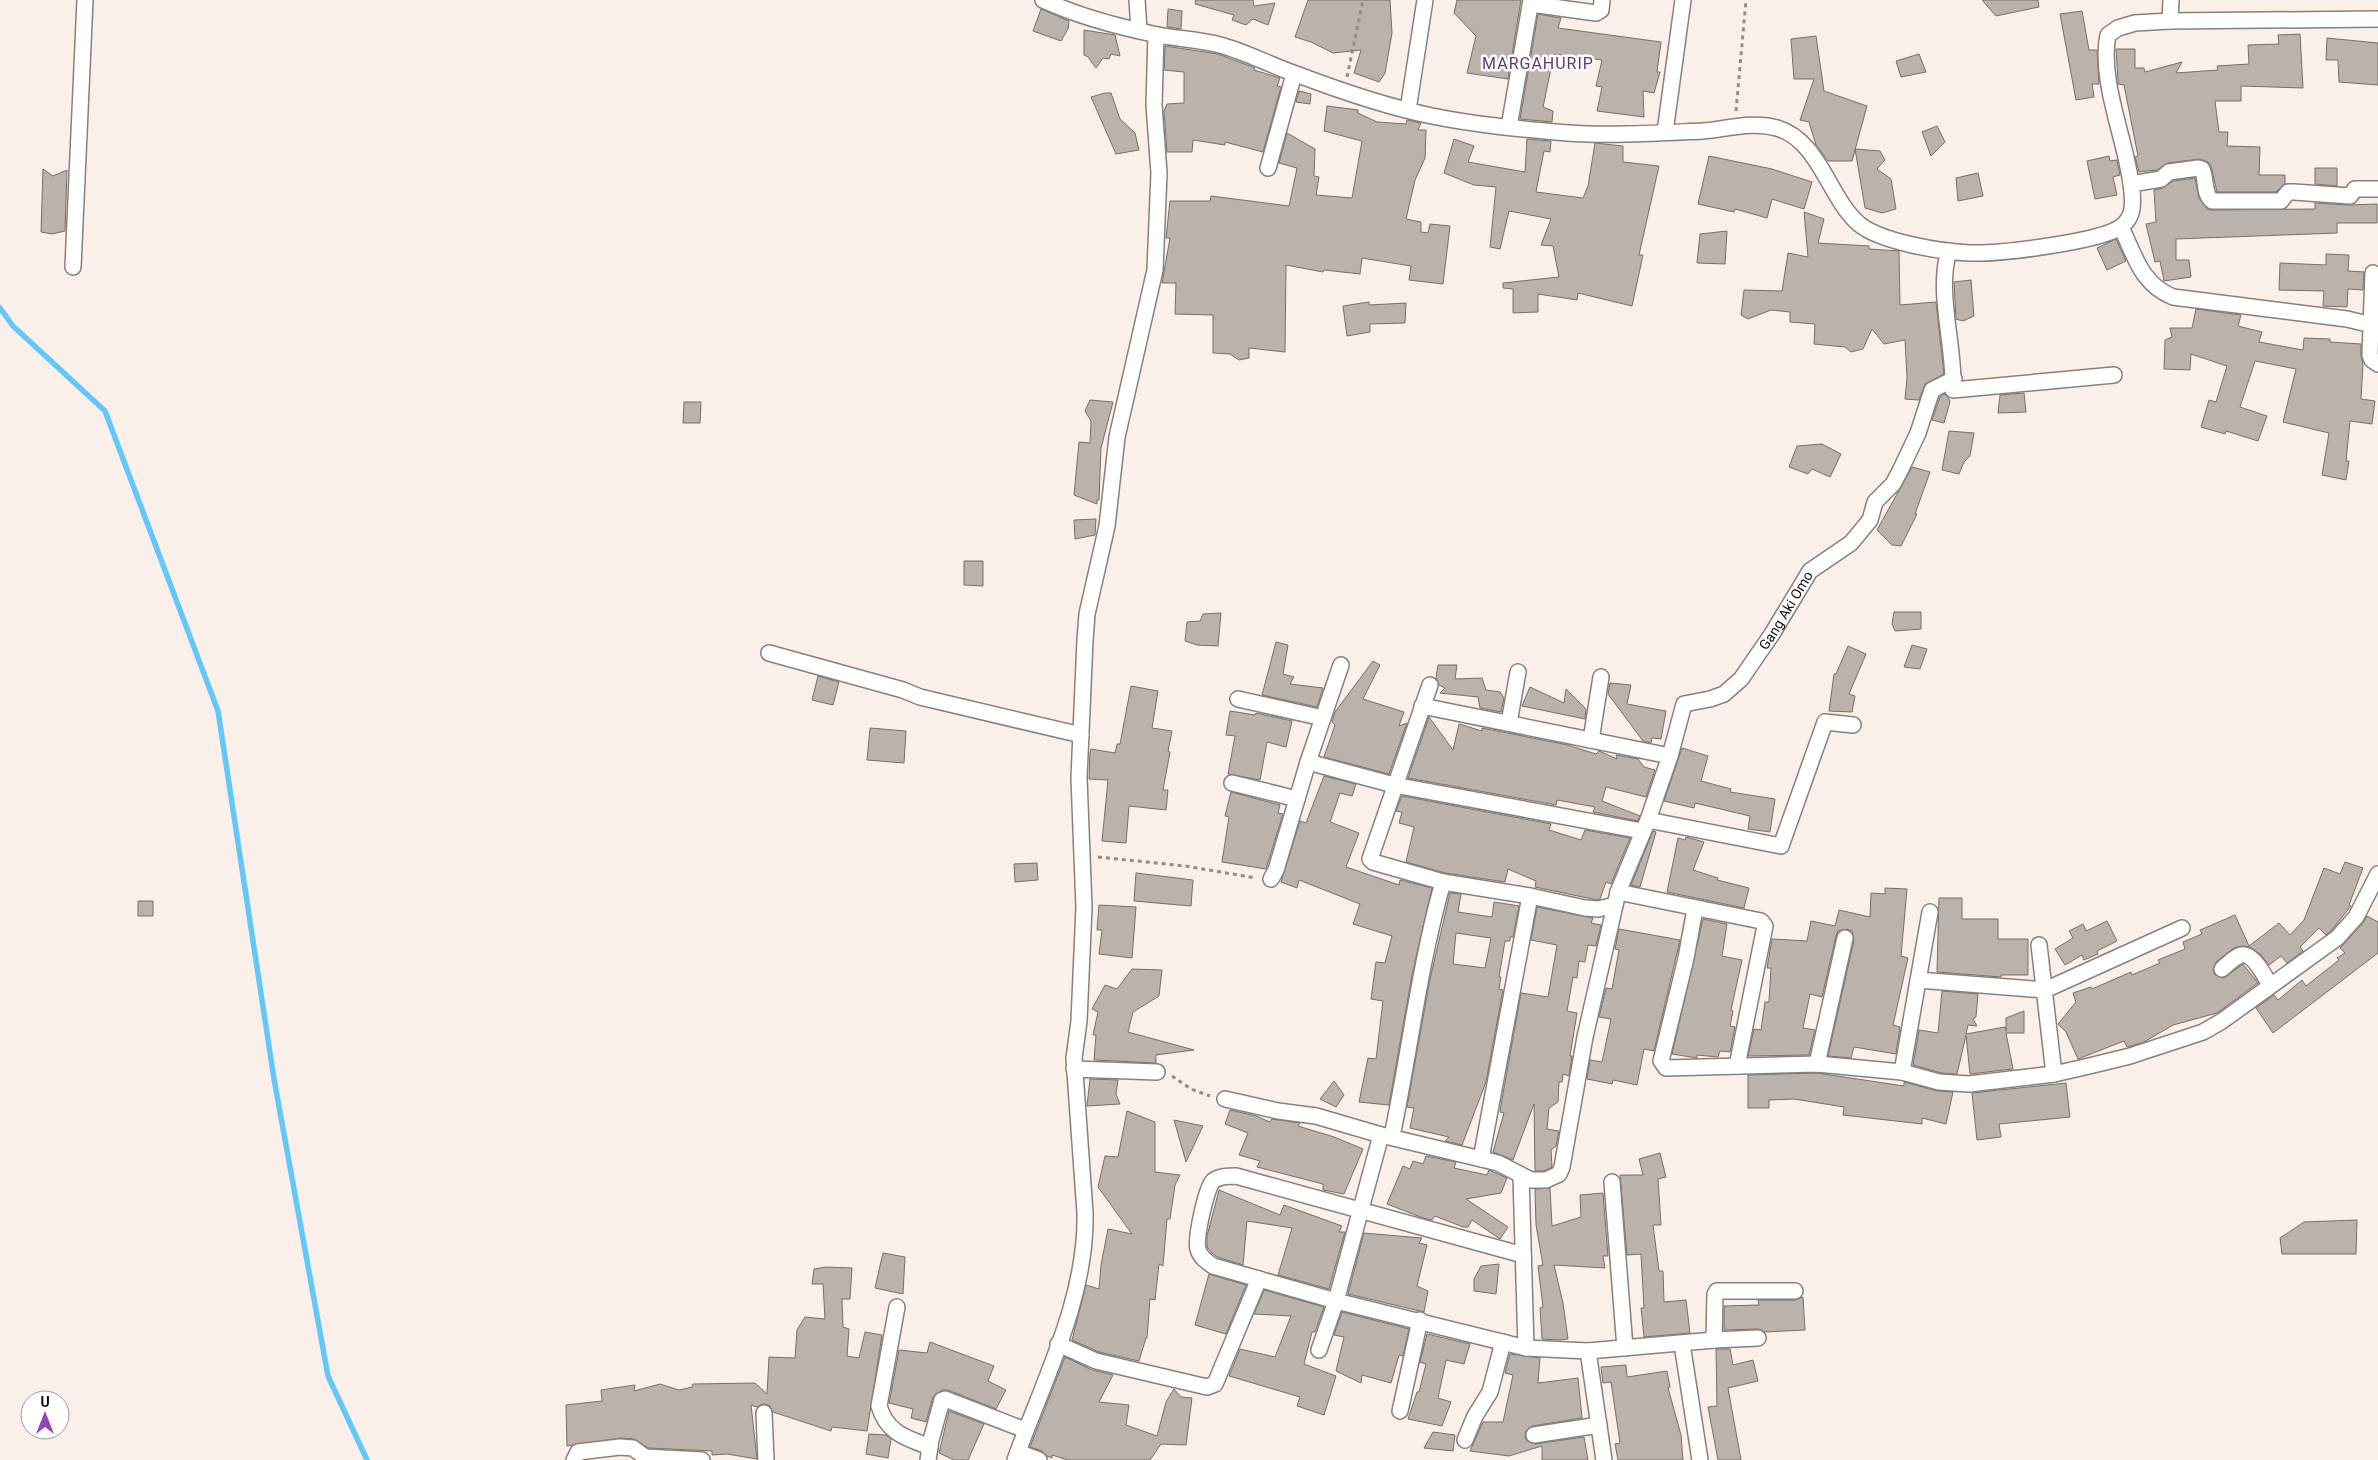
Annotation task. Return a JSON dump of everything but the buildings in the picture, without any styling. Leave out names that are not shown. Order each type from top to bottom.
[{"type":"street","points":[[74,267],[84,0]]},
{"type":"street","points":[[1043,0],[1088,18],[1156,35],[1220,45],[1294,74],[1433,116],[1509,127],[1613,135],[1734,127],[1774,127],[1800,141],[1850,214],[1869,231],[1882,237],[1949,251],[1988,252],[2076,242],[2121,227],[2132,210],[2131,184],[2107,65],[2106,46],[2108,35],[2118,28],[2135,23],[2170,21],[2378,19]]},
{"type":"street","points":[[1137,0],[1139,30]]},
{"type":"street","points":[[1408,110],[1426,0]]},
{"type":"street","points":[[1509,127],[1531,2],[1596,14],[1601,10],[1602,0]]},
{"type":"street","points":[[1665,132],[1683,0]]},
{"type":"street","points":[[2170,21],[2171,0]]},
{"type":"street","points":[[1039,1460],[1016,1456],[1058,1344],[1080,1276],[1085,1226],[1074,1069],[1084,907],[1080,778],[1087,614],[1108,526],[1117,437],[1155,270],[1159,172],[1154,105],[1156,35]]},
{"type":"street","points":[[1268,168],[1294,74]]},
{"type":"street","points":[[2131,184],[2161,180],[2169,172],[2198,168],[2202,169],[2207,196],[2212,201],[2280,200],[2288,192],[2350,196],[2355,189],[2378,188]]},
{"type":"street","points":[[2121,227],[2144,276],[2159,291],[2173,297],[2347,319],[2372,325]]},
{"type":"street","points":[[1949,251],[1943,273],[1954,385],[2114,375]]},
{"type":"street","points":[[2373,273],[2370,354],[2372,360],[2378,364]]},
{"type":"street","name":"Gang Aki Omo","points":[[1670,756],[1684,704],[1724,694],[1741,678],[1772,634],[1810,571],[1851,544],[1870,520],[1875,502],[1893,484],[1918,433],[1932,390],[1954,385]]},
{"type":"street","points":[[769,653],[903,690],[920,697],[1081,735]]},
{"type":"street","points":[[1271,880],[1276,870],[1308,762],[1341,665]]},
{"type":"street","points":[[1509,723],[1518,672]]},
{"type":"street","points":[[1591,740],[1601,677]]},
{"type":"street","points":[[1430,684],[1370,859],[1373,862],[1443,882],[1530,896],[1585,908],[1598,909],[1616,898],[1695,909],[1761,921],[1765,926],[1737,1066]]},
{"type":"street","points":[[1238,699],[1323,718]]},
{"type":"street","points":[[1226,1099],[1278,1111],[1316,1116],[1481,1159],[1498,1164],[1531,1180],[1546,1180],[1556,1177],[1562,1167],[1585,1037],[1616,898],[1670,756],[1422,706]]},
{"type":"street","points":[[1308,762],[1394,785],[1781,846],[1825,722],[1853,724]]},
{"type":"street","points":[[1232,783],[1297,800]]},
{"type":"street","points":[[1695,909],[1686,958],[1661,1062],[1666,1068],[1818,1064],[1902,1072],[1954,1084],[2054,1074],[2130,1056],[2203,1032],[2337,938],[2356,917],[2378,874]]},
{"type":"street","points":[[1319,1350],[1336,1301],[1361,1210],[1387,1136],[1408,1056],[1424,951],[1443,882]]},
{"type":"street","points":[[1481,1159],[1530,896]]},
{"type":"street","points":[[1902,1072],[1930,912]]},
{"type":"street","points":[[1918,980],[2045,990],[2182,928]]},
{"type":"street","points":[[1818,1064],[1845,938]]},
{"type":"street","points":[[2039,945],[2054,1074]]},
{"type":"street","points":[[2222,969],[2240,955],[2246,955],[2252,958],[2270,985]]},
{"type":"street","points":[[1074,1069],[1156,1072]]},
{"type":"street","points":[[1523,1255],[1236,1176],[1221,1177],[1213,1181],[1208,1188],[1197,1247],[1201,1257],[1213,1266],[1336,1301],[1420,1320],[1526,1348],[1588,1352],[1714,1340],[1758,1338]]},
{"type":"street","points":[[1521,1176],[1526,1348]]},
{"type":"street","points":[[1612,1182],[1625,1348]]},
{"type":"street","points":[[1058,1344],[1096,1361],[1207,1387],[1215,1384],[1259,1279]]},
{"type":"street","points":[[1714,1340],[1715,1294],[1717,1291],[1795,1291]]},
{"type":"street","points":[[897,1307],[879,1406],[888,1426],[894,1432],[929,1453],[942,1400],[945,1399],[1025,1430]]},
{"type":"street","points":[[1400,1411],[1420,1320]]},
{"type":"street","points":[[1464,1440],[1475,1416],[1490,1392],[1503,1342]]},
{"type":"street","points":[[1682,1344],[1700,1460]]},
{"type":"street","points":[[1588,1352],[1604,1460]]},
{"type":"street","points":[[764,1413],[766,1460]]},
{"type":"street","points":[[1534,1435],[1599,1424]]},
{"type":"street","points":[[574,1460],[578,1452],[620,1447],[633,1448],[645,1457],[702,1460]]},
{"type":"path","points":[[1344,90],[1363,0]]},
{"type":"path","points":[[1734,127],[1746,0]]},
{"type":"path","points":[[1083,856],[1184,866],[1271,880]]},
{"type":"path","points":[[1156,1072],[1173,1077],[1190,1089],[1226,1099]]},
{"type":"waterway","points":[[0,308],[13,326],[105,411],[218,711],[274,1079],[328,1376],[367,1460]]},
{"type":"district","name":"MARGAHURIP","points":[[1538,63]]}]
